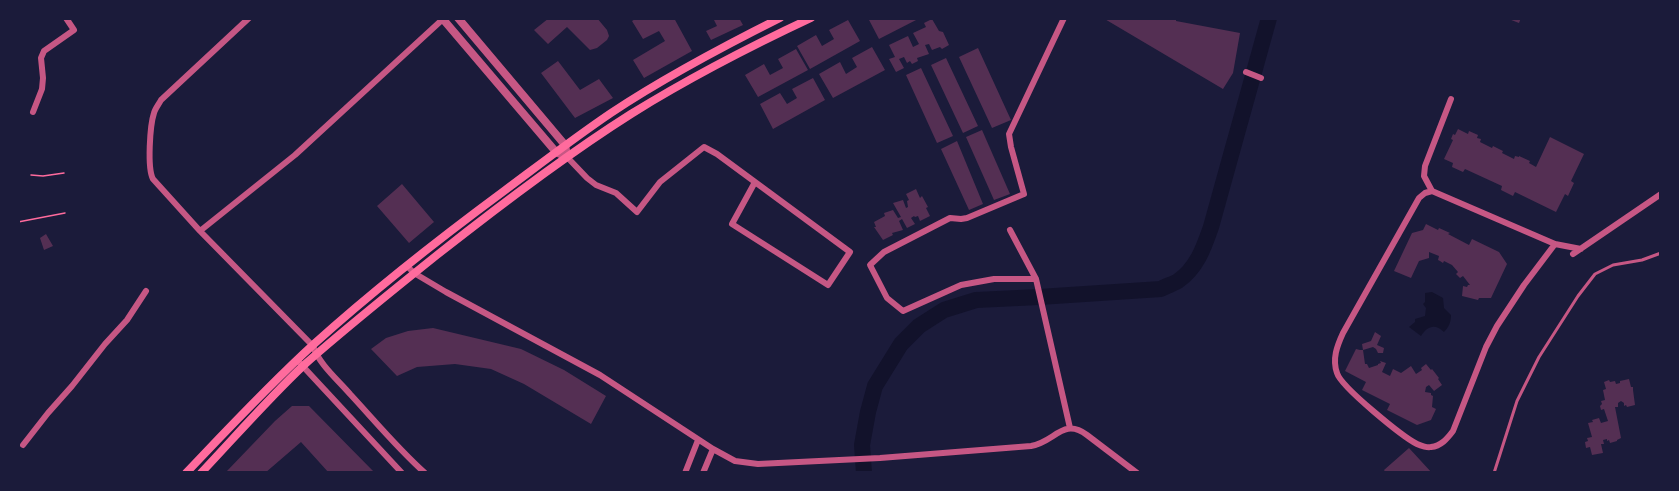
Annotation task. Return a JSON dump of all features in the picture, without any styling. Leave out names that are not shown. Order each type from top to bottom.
[{"type":"main road","points":[[201,473],[300,364],[313,346],[407,266],[474,213],[611,113],[686,67],[780,18]]},
{"type":"main road","points":[[186,473],[266,390],[300,364],[316,355],[414,273],[490,214],[631,114],[731,57],[811,18]]},
{"type":"street","points":[[33,112],[42,89],[41,58],[44,51],[74,30],[66,18]]},
{"type":"street","points":[[249,18],[161,100],[154,113],[150,173],[200,231],[313,346],[316,355],[425,473]]},
{"type":"street","points":[[458,18],[565,146],[567,158]]},
{"type":"street","points":[[1037,282],[994,279],[961,285],[903,311],[887,298],[870,265],[884,252],[950,218],[967,218],[1024,194],[1009,134],[1064,18]]},
{"type":"street","points":[[200,231],[295,155],[442,19],[556,152],[567,158],[596,185],[616,193],[637,212],[660,182],[704,147],[717,154],[755,182],[850,252],[828,285],[732,224],[755,182]]},
{"type":"street","points":[[1246,72],[1261,78]]},
{"type":"street","points":[[1451,99],[1425,166],[1424,176],[1432,191],[1555,244],[1581,249]]},
{"type":"street","points":[[1432,191],[1419,198],[1343,333],[1336,348],[1334,363],[1337,376],[1344,385],[1378,415],[1418,444],[1430,448],[1446,441],[1453,431],[1457,416],[1497,326],[1555,244]]},
{"type":"street","points":[[1573,254],[1661,194]]},
{"type":"street","points":[[1010,230],[1037,282],[1070,428]]},
{"type":"street","points":[[407,266],[414,273],[600,375],[698,440],[735,461],[746,464],[854,459],[1031,446],[1042,443],[1070,428],[1079,429],[1137,473]]},
{"type":"street","points":[[23,445],[48,412],[127,320],[147,291]]},
{"type":"street","points":[[300,364],[402,473]]},
{"type":"street","points":[[685,473],[698,440]]},
{"type":"street","points":[[703,473],[713,449]]},
{"type":"lane","points":[[1494,473],[1517,401],[1539,357],[1578,296],[1596,274],[1613,265],[1642,260],[1661,253]]},
{"type":"path","points":[[31,175],[64,173]]},
{"type":"path","points":[[18,222],[65,213]]},
{"type":"shaded area","points":[[1432,292],[1443,298],[1444,308],[1451,315],[1450,322],[1444,332],[1437,327],[1431,327],[1421,336],[1409,327],[1415,319],[1425,316],[1426,308],[1423,304],[1425,293]]},
{"type":"building","points":[[549,18],[597,18],[609,36],[597,48],[590,50],[567,27],[548,44],[534,30]]},
{"type":"building","points":[[637,18],[674,18],[692,51],[644,78],[633,60],[665,41],[659,31],[643,39],[632,21]]},
{"type":"building","points":[[713,18],[739,18],[743,25],[711,40],[706,31],[717,26]]},
{"type":"building","points":[[868,18],[920,18],[879,39]]},
{"type":"building","points":[[1103,18],[1176,18],[1176,21],[1240,33],[1233,73],[1223,89]]},
{"type":"building","points":[[1506,18],[1521,18],[1519,23]]},
{"type":"building","points":[[932,19],[939,31],[943,32],[949,45],[942,49],[940,47],[932,50],[929,44],[925,45],[929,54],[917,58],[918,61],[912,64],[910,61],[907,63],[904,57],[899,59],[904,68],[896,72],[889,59],[895,57],[889,45],[908,36],[913,47],[919,44],[913,33],[926,27],[924,23]]},
{"type":"building","points":[[848,20],[860,41],[810,69],[797,46],[816,35],[822,46],[834,39],[829,30]]},
{"type":"building","points":[[872,47],[885,70],[833,98],[819,74],[840,62],[846,74],[857,67],[852,58]]},
{"type":"building","points":[[978,48],[1011,120],[992,128],[959,57]]},
{"type":"building","points":[[796,49],[808,70],[758,97],[745,75],[764,64],[770,75],[783,68],[778,59]]},
{"type":"building","points":[[946,58],[978,126],[963,133],[931,65]]},
{"type":"building","points":[[558,61],[580,90],[599,79],[613,98],[575,118],[541,73]]},
{"type":"building","points":[[921,68],[953,136],[937,143],[906,75]]},
{"type":"building","points":[[813,78],[825,100],[773,129],[760,104],[780,93],[787,104],[797,98],[792,89]]},
{"type":"building","points":[[1458,129],[1468,134],[1469,131],[1478,135],[1480,142],[1503,151],[1502,153],[1514,159],[1515,156],[1519,156],[1536,167],[1550,137],[1584,154],[1571,181],[1574,183],[1568,196],[1565,194],[1556,212],[1515,192],[1513,196],[1501,190],[1502,186],[1465,169],[1463,172],[1452,167],[1453,163],[1444,159],[1453,140],[1451,139],[1453,134],[1455,135]]},
{"type":"building","points":[[982,130],[1010,194],[994,200],[966,137]]},
{"type":"building","points":[[957,141],[983,204],[969,210],[941,149]]},
{"type":"building","points":[[402,184],[434,222],[409,243],[377,206]]},
{"type":"building","points":[[916,189],[928,207],[926,208],[930,216],[920,221],[918,216],[914,216],[911,218],[915,224],[907,228],[902,219],[899,221],[903,230],[892,233],[893,235],[883,240],[874,227],[876,227],[874,222],[885,216],[884,213],[893,210],[898,218],[901,217],[893,203],[903,200],[906,208],[908,207],[907,201],[909,200],[906,194]]},
{"type":"building","points":[[1426,224],[1450,233],[1448,234],[1469,245],[1472,239],[1499,252],[1507,264],[1491,298],[1479,298],[1478,300],[1462,296],[1463,286],[1470,285],[1463,276],[1460,278],[1456,274],[1458,272],[1452,265],[1444,261],[1443,263],[1438,260],[1439,256],[1429,252],[1429,258],[1419,261],[1411,278],[1394,271],[1412,233],[1423,230]]},
{"type":"building","points":[[46,234],[53,246],[44,250],[40,238]]},
{"type":"building","points":[[433,328],[521,349],[564,370],[606,396],[591,424],[524,384],[491,369],[455,364],[417,367],[397,376],[371,349],[386,338],[408,331]]},
{"type":"building","points":[[1375,332],[1381,336],[1377,345],[1384,348],[1383,353],[1378,353],[1373,347],[1363,350],[1362,344],[1371,341]]},
{"type":"building","points":[[1356,349],[1363,350],[1365,364],[1369,368],[1378,365],[1380,361],[1386,363],[1382,372],[1390,376],[1393,369],[1401,373],[1411,366],[1416,374],[1426,364],[1432,369],[1442,385],[1434,391],[1429,385],[1426,387],[1425,392],[1433,396],[1432,407],[1436,409],[1431,420],[1417,425],[1387,410],[1390,404],[1362,390],[1366,382],[1345,371]]},
{"type":"building","points":[[1629,379],[1633,387],[1635,405],[1627,407],[1621,401],[1618,407],[1615,407],[1621,438],[1610,443],[1607,439],[1603,440],[1604,444],[1601,444],[1603,453],[1592,455],[1590,447],[1586,448],[1585,442],[1588,441],[1587,438],[1592,437],[1588,423],[1599,418],[1601,423],[1608,421],[1604,409],[1601,410],[1600,406],[1601,401],[1605,400],[1604,382],[1615,381],[1616,384]]},
{"type":"building","points":[[292,406],[309,406],[375,473],[329,473],[301,442],[265,473],[227,473]]},
{"type":"building","points":[[1409,448],[1432,473],[1386,473],[1384,470]]},
{"type":"waterway","points":[[864,473],[862,445],[875,386],[901,344],[919,326],[944,310],[976,300],[1161,289],[1185,276],[1195,263],[1211,227],[1269,18]]}]
